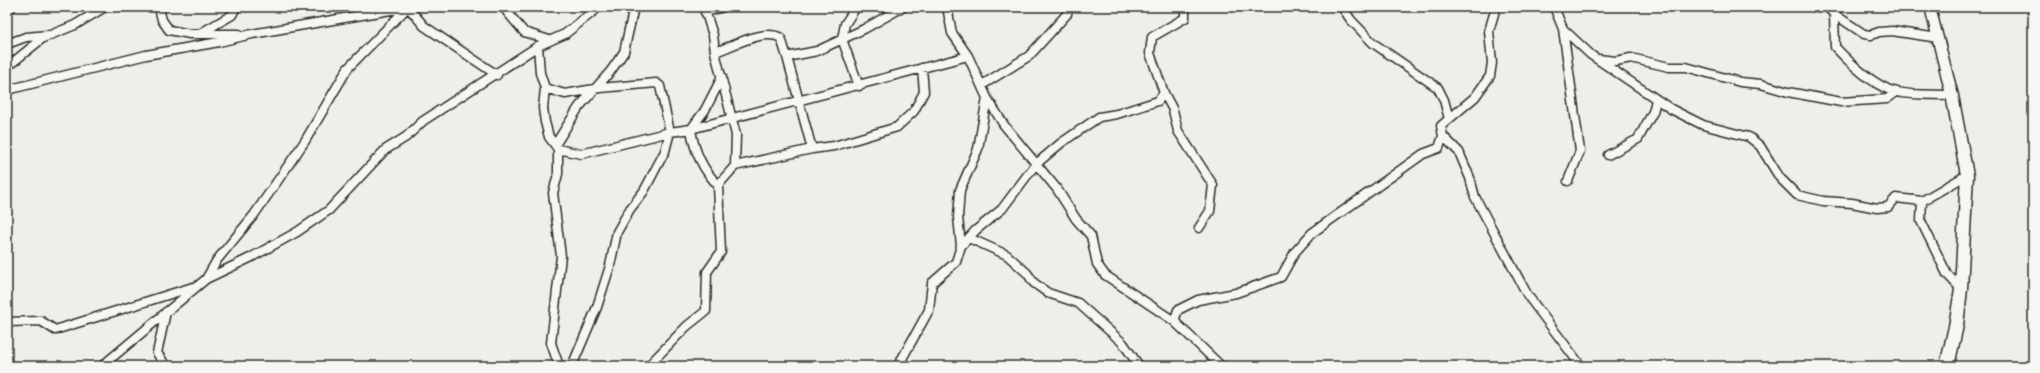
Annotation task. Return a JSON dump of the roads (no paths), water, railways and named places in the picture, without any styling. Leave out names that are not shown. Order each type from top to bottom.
[{"type":"main road","points":[[1930,7],[1952,95],[1967,175],[1961,289],[1956,326],[1947,366]]},
{"type":"street","points":[[7,10],[12,7]]},
{"type":"street","points":[[7,67],[44,38],[75,25],[105,7]]},
{"type":"street","points":[[156,7],[159,8],[162,20],[169,30],[199,34],[252,34]]},
{"type":"street","points":[[199,34],[232,15],[236,7]]},
{"type":"street","points":[[7,90],[146,55],[219,42],[252,34],[408,7]]},
{"type":"street","points":[[408,7],[424,26],[497,75]]},
{"type":"street","points":[[206,279],[217,260],[254,215],[305,141],[348,68],[408,7]]},
{"type":"street","points":[[503,7],[524,32],[549,40]]},
{"type":"street","points":[[102,366],[206,279],[250,258],[297,232],[330,210],[362,173],[385,150],[406,137],[423,121],[497,75],[538,46],[565,34],[599,7]]},
{"type":"street","points":[[556,147],[580,107],[596,89],[624,52],[634,7]]},
{"type":"street","points":[[724,7],[704,10],[713,35],[715,52],[736,135],[736,166]]},
{"type":"street","points":[[856,7],[845,24],[842,39],[859,86]]},
{"type":"street","points":[[787,57],[817,51],[864,29],[903,7]]},
{"type":"street","points":[[947,7],[952,33],[968,56],[987,98],[1004,124],[1057,190],[1076,219],[1091,236],[1097,264],[1105,275],[1174,321],[1221,366]]},
{"type":"street","points":[[982,85],[1029,56],[1067,14],[1069,7]]},
{"type":"street","points":[[1185,7],[1185,18],[1152,37],[1150,53],[1164,93],[1173,110],[1178,131],[1212,185],[1210,210],[1199,228]]},
{"type":"street","points":[[1342,7],[1354,26],[1371,41],[1438,88],[1444,100],[1449,119]]},
{"type":"street","points":[[1496,7],[1488,32],[1492,45],[1492,68],[1483,87],[1465,107],[1441,126],[1443,136],[1459,152],[1470,178],[1475,197],[1488,224],[1528,296],[1581,366]]},
{"type":"street","points":[[1554,7],[1563,29],[1580,151],[1568,181]]},
{"type":"street","points":[[1827,7],[1834,14],[1864,34],[1871,35],[1879,32],[1892,31],[1938,38]]},
{"type":"street","points":[[1834,14],[1835,47],[1848,61],[1878,83],[1896,92],[1952,95]]},
{"type":"street","points":[[1563,29],[1598,60],[1656,100],[1703,125],[1749,137],[1760,146],[1780,178],[1797,195],[1823,201],[1852,202],[1877,208],[1888,207],[1896,198],[1922,201],[1967,175]]},
{"type":"street","points":[[7,44],[26,38],[53,34]]},
{"type":"street","points":[[715,52],[764,34],[774,34],[781,38],[812,148]]},
{"type":"street","points":[[538,46],[540,73],[545,88],[543,108],[545,122],[549,137],[556,147],[558,174],[553,193],[561,256],[551,343],[559,366]]},
{"type":"street","points":[[556,147],[581,154],[670,132],[691,129],[731,116],[800,101],[968,56]]},
{"type":"street","points":[[1598,60],[1616,61],[1631,58],[1669,67],[1686,67],[1740,82],[1761,84],[1788,92],[1841,102],[1887,99],[1896,92]]},
{"type":"street","points":[[718,185],[736,166],[812,148],[834,146],[897,127],[914,111],[924,92],[922,68]]},
{"type":"street","points":[[648,366],[687,326],[706,311],[707,272],[721,252],[718,185],[706,173],[693,146],[691,129],[705,110],[722,77]]},
{"type":"street","points":[[545,88],[565,94],[596,89],[656,83],[660,86],[670,132],[665,151],[644,191],[630,209],[617,232],[610,266],[597,307],[572,366]]},
{"type":"street","points":[[961,246],[1002,209],[1036,165],[1060,143],[1100,117],[1117,114],[1158,101],[1164,93]]},
{"type":"street","points":[[898,366],[929,310],[932,283],[956,262],[961,246],[958,217],[960,190],[978,149],[983,113],[987,98]]},
{"type":"street","points":[[1608,155],[1638,139],[1653,112],[1656,100]]},
{"type":"street","points":[[1174,321],[1178,310],[1198,300],[1236,293],[1281,277],[1295,252],[1312,233],[1422,154],[1438,148],[1443,136]]},
{"type":"street","points":[[1922,201],[1922,221],[1947,274],[1961,289]]},
{"type":"street","points":[[969,238],[1007,255],[1027,273],[1034,283],[1048,293],[1078,303],[1123,343],[1139,366]]},
{"type":"street","points":[[7,322],[41,321],[55,330],[196,287]]},
{"type":"street","points":[[166,312],[157,353],[166,366]]}]
